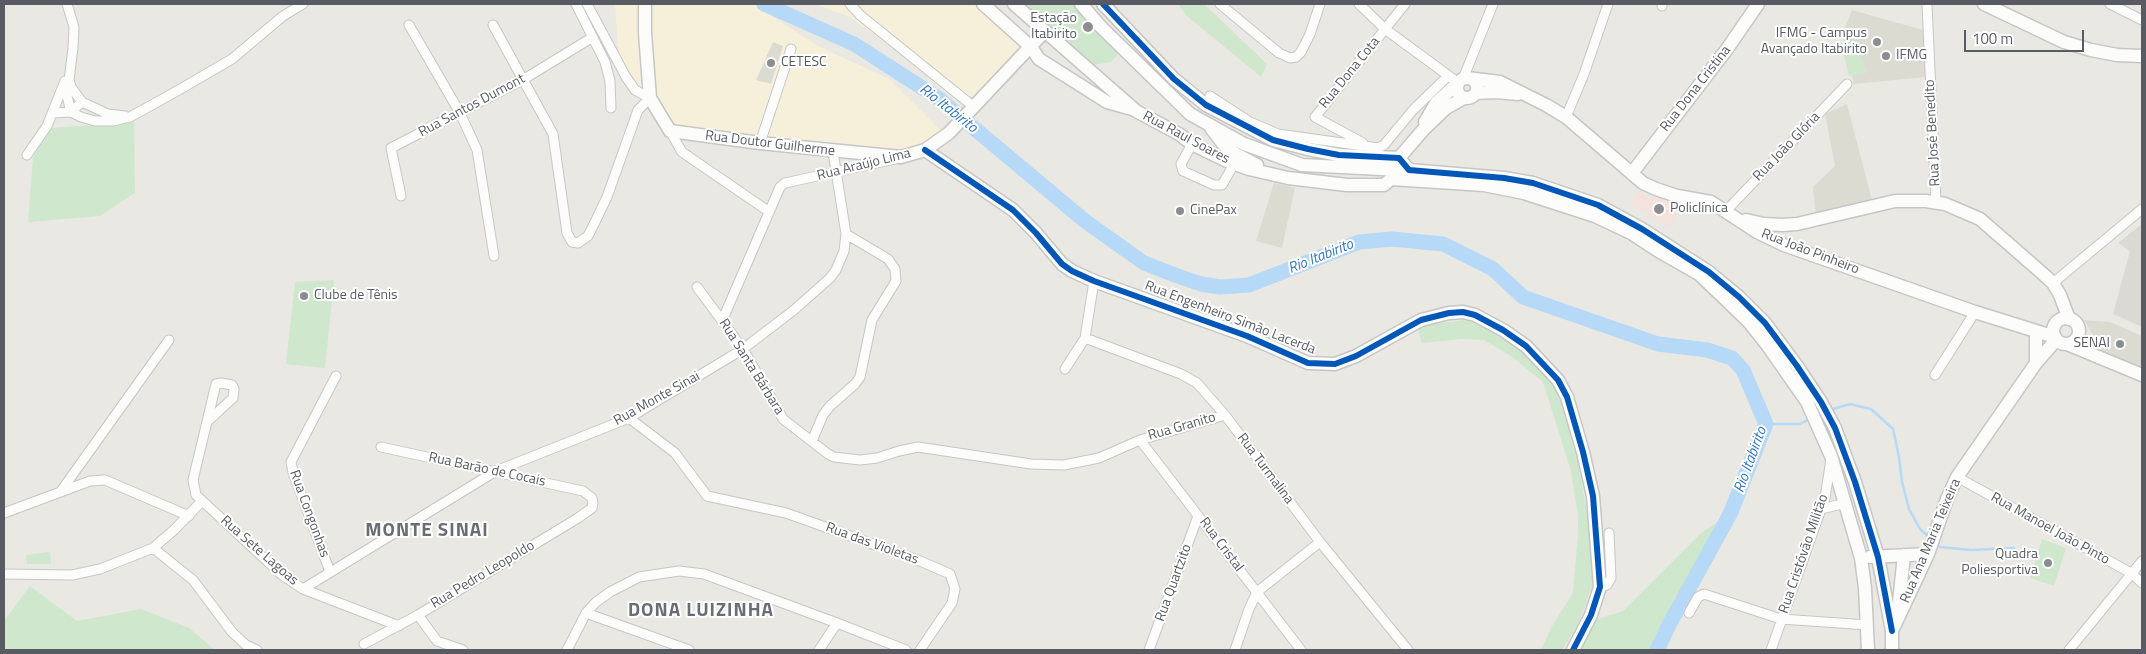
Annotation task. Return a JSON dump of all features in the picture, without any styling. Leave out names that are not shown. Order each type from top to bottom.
[{"type":"street","points":[[67,4],[74,27],[66,96],[71,112]]},
{"type":"street","points":[[52,113],[71,112],[95,121],[114,121],[130,117],[232,59],[283,16],[303,4]]},
{"type":"street","points":[[576,4],[610,77],[611,108]]},
{"type":"street","points":[[587,4],[626,77],[635,90],[650,98]]},
{"type":"street","points":[[645,4],[644,33],[650,98],[682,152],[768,211]]},
{"type":"street","points":[[850,4],[860,15],[972,110]]},
{"type":"street","points":[[983,4],[1031,47],[1039,59],[1107,102],[1136,111]]},
{"type":"street","points":[[1014,4],[1136,111]]},
{"type":"street","points":[[1081,4],[1114,40],[1190,114],[1244,144],[1302,165],[1390,178],[1484,185],[1524,193],[1595,216],[1631,233],[1699,274],[1748,322],[1768,346],[1807,402],[1831,456],[1861,558],[1868,625],[1868,650]]},
{"type":"street","points":[[1102,4],[1174,80],[1206,105],[1237,123],[1273,140],[1322,152],[1399,158],[1409,170]]},
{"type":"street","points":[[1220,4],[1280,53],[1287,58],[1293,58],[1299,54],[1310,34],[1320,4]]},
{"type":"street","points":[[1359,4],[1385,29],[1459,79],[1476,83],[1470,96],[1446,108],[1423,130],[1399,158],[1390,178]]},
{"type":"street","name":"Rua Dona Cota","points":[[1368,146],[1314,117],[1405,4]]},
{"type":"street","points":[[1493,4],[1459,79],[1457,92],[1470,96],[1510,93],[1525,96]]},
{"type":"street","points":[[1566,117],[1584,74],[1608,4]]},
{"type":"street","name":"Rua Dona Cristina","points":[[1632,173],[1727,49],[1758,4]]},
{"type":"street","name":"Rua José Benedito","points":[[1927,4],[1936,202]]},
{"type":"street","points":[[2110,4],[2142,20]]},
{"type":"street","points":[[1991,5],[2064,42],[2108,53],[2142,56]]},
{"type":"street","points":[[409,25],[460,113],[477,150],[494,256]]},
{"type":"street","points":[[493,25],[553,134],[567,233],[572,242],[578,243],[588,236],[607,197],[638,110],[650,98]]},
{"type":"street","name":"Rua Araújo Lima","points":[[722,321],[776,192],[785,183],[837,173],[925,150],[949,133],[972,110],[1045,30]]},
{"type":"street","name":"Rua Santos Dumont","points":[[401,196],[391,148],[524,79],[593,37]]},
{"type":"street","points":[[760,143],[791,49]]},
{"type":"street","points":[[68,74],[71,87],[82,102],[108,114],[130,117]]},
{"type":"street","points":[[27,155],[47,126],[68,74]]},
{"type":"street","points":[[1423,130],[1436,103],[1459,79]]},
{"type":"street","points":[[1210,96],[1250,122],[1278,134],[1378,148],[1384,145],[1413,110],[1459,79],[1500,82],[1525,96]]},
{"type":"street","name":"Rua João Glória","points":[[1730,213],[1847,84]]},
{"type":"street","name":"Rua João Pinheiro","points":[[1525,96],[1546,104],[1566,117],[1643,183],[1656,189],[1677,196],[1705,200],[1730,213],[1774,241],[2059,340]]},
{"type":"street","points":[[71,112],[82,102]]},
{"type":"street","name":"Rua Raul Soares","points":[[1136,111],[1179,134],[1192,144],[1234,164],[1279,176],[1317,183],[1390,178]]},
{"type":"street","points":[[1208,124],[1224,145],[1236,154],[1279,176]]},
{"type":"street","name":"Rua Doutor Guilherme","points":[[670,131],[833,152],[901,157]]},
{"type":"street","points":[[1179,134],[1224,145],[1244,144]]},
{"type":"street","points":[[1192,144],[1180,164],[1183,171],[1214,185],[1222,186],[1234,164]]},
{"type":"street","name":"Rua Engenheiro Simão Lacerda","points":[[925,150],[1013,210],[1036,233],[1062,264],[1072,271],[1094,281],[1247,336],[1316,364],[1335,364],[1356,356],[1421,320],[1450,313],[1463,312],[1475,315],[1504,330],[1526,346],[1558,380],[1567,397],[1593,496],[1600,587],[1591,615],[1573,650]]},
{"type":"street","name":"Rua Monte Sinai","points":[[303,589],[496,471],[629,418],[743,349],[794,310],[830,278],[841,260],[846,242],[833,152]]},
{"type":"street","points":[[1390,178],[1409,170],[1504,178],[1533,183],[1598,205],[1642,229],[1710,272],[1739,297],[1765,323],[1821,402],[1835,428],[1855,482],[1878,557],[1892,631]]},
{"type":"street","points":[[1730,213],[1764,224],[1782,225],[1797,224],[1879,203],[1910,200],[1936,202],[1955,207],[1980,220],[2053,283],[2060,295],[2069,319]]},
{"type":"street","points":[[2053,283],[2142,209]]},
{"type":"street","points":[[1774,241],[1782,225]]},
{"type":"street","points":[[812,441],[823,415],[860,377],[872,320],[896,280],[895,269],[888,259],[846,234]]},
{"type":"street","points":[[1065,369],[1085,338],[1094,281]]},
{"type":"street","name":"Rua Santa Bárbara","points":[[697,287],[743,349],[783,419],[828,454],[845,459],[860,460],[877,458],[918,447],[1031,464],[1064,465],[1105,456],[1140,440]]},
{"type":"street","points":[[1935,375],[1975,312]]},
{"type":"street","points":[[2095,354],[2076,323],[2069,319],[2060,320],[2056,323],[2053,332],[2059,340],[2142,375]]},
{"type":"street","points":[[2059,340],[2077,338],[2079,330]]},
{"type":"street","points":[[2036,332],[2036,363]]},
{"type":"street","name":"Rua Turmalina","points":[[1085,338],[1190,378],[1204,390],[1225,415],[1320,542],[1408,650]]},
{"type":"street","points":[[61,492],[169,340]]},
{"type":"street","name":"Rua Ana Maria Teixeira","points":[[1892,650],[1892,631],[1928,552],[1946,499],[1957,477],[2036,363],[2059,340]]},
{"type":"street","name":"Rua Congonhas","points":[[330,572],[291,462],[336,376]]},
{"type":"street","name":"Rua Granito","points":[[1140,440],[1225,415]]},
{"type":"street","name":"Rua das Violetas","points":[[629,418],[675,453],[707,496],[786,513],[920,561],[950,574],[955,589],[952,604],[920,650]]},
{"type":"street","name":"Rua Sete Lagoas","points":[[208,421],[193,480],[194,491],[202,502],[282,575],[303,589],[399,626]]},
{"type":"street","name":"Rua Cristal","points":[[1140,440],[1302,650]]},
{"type":"street","name":"Rua Barão de Cocais","points":[[381,448],[583,491],[592,498]]},
{"type":"street","name":"Rua Cristóvão Militão","points":[[1771,650],[1821,509],[1827,486],[1831,456]]},
{"type":"street","name":"Rua Manoel João Pinto","points":[[1957,477],[2131,573],[2142,583]]},
{"type":"street","points":[[4,513],[90,481],[105,480],[189,516]]},
{"type":"street","name":"Rua Pedro Leopoldo","points":[[364,644],[418,615],[588,511],[594,503],[592,498]]},
{"type":"street","points":[[4,574],[60,576],[81,574],[100,569],[153,548],[202,502]]},
{"type":"street","points":[[1821,509],[1846,503]]},
{"type":"street","name":"Rua Quartzito","points":[[1149,650],[1198,516]]},
{"type":"street","points":[[1600,587],[1606,585],[1611,578],[1609,533]]},
{"type":"street","points":[[1235,650],[1256,592],[1320,542]]},
{"type":"street","points":[[153,548],[193,580],[232,632],[246,645],[257,650]]},
{"type":"street","points":[[1861,558],[1928,552]]},
{"type":"street","points":[[1898,619],[1904,555]]},
{"type":"street","points":[[2069,650],[2142,561]]},
{"type":"street","points":[[567,650],[586,613],[596,602],[626,583],[652,574],[679,571],[704,574],[906,650]]},
{"type":"street","points":[[1689,613],[1698,597],[1704,594],[1781,619],[1868,625]]},
{"type":"street","points":[[586,613],[689,650]]},
{"type":"street","points":[[418,615],[436,641],[463,650]]},
{"type":"street","points":[[819,650],[837,623]]},
{"type":"shaded area","points":[[615,4],[753,4],[818,46],[889,79],[942,132],[927,144],[897,154],[669,128],[619,59]]},
{"type":"shaded area","points":[[814,4],[979,4],[1022,48],[972,102],[848,16]]},
{"type":"shaded area","name":"IFMG","points":[[1852,10],[1923,30],[1926,77],[1854,84],[1842,35]]},
{"type":"shaded area","name":"CETESC","points":[[773,42],[783,46],[771,84],[756,80]]},
{"type":"shaded area","points":[[1847,104],[1873,204],[1816,216],[1813,187],[1835,166],[1825,114]]},
{"type":"shaded area","points":[[1274,183],[1295,188],[1282,248],[1256,241]]},
{"type":"shaded area","name":"Policlínica","points":[[1638,191],[1652,199],[1654,194],[1683,201],[1670,228],[1630,204]]},
{"type":"shaded area","points":[[2142,224],[2142,327],[2113,314],[2130,251],[2118,243]]},
{"type":"shaded area","name":"SENAI","points":[[2084,320],[2110,322],[2142,336],[2142,371],[2104,353]]},
{"type":"green space","points":[[1021,4],[1076,4],[1119,53],[1111,62],[1093,65]]},
{"type":"green space","points":[[1178,4],[1205,5],[1267,64],[1261,77],[1187,16]]},
{"type":"green space","points":[[1856,40],[1867,73],[1849,76],[1841,43]]},
{"type":"green space","points":[[134,122],[135,193],[100,216],[28,222],[33,157],[51,128]]},
{"type":"green space","points":[[334,280],[325,368],[286,364],[295,282]]},
{"type":"green space","points":[[1475,319],[1521,348],[1540,363],[1568,407],[1590,529],[1594,580],[1578,624],[1562,650],[1541,650],[1552,626],[1573,593],[1578,515],[1571,471],[1543,382],[1511,356],[1484,340],[1461,339],[1422,343],[1417,326]]},
{"type":"green space","points":[[1730,514],[1657,650],[1576,650],[1595,620],[1623,611],[1701,533]]},
{"type":"green space","name":"Quadra Poliesportiva","points":[[2042,539],[2066,548],[2054,586],[2030,578]]},
{"type":"green space","points":[[50,552],[51,564],[27,564],[26,555]]},
{"type":"green space","points":[[30,586],[77,621],[141,609],[189,628],[215,650],[4,650],[4,621]]},
{"type":"waterway","name":"Rio Itabirito","points":[[764,4],[854,44],[938,98],[1085,221],[1144,263],[1175,275],[1201,284],[1220,287],[1249,285],[1359,242],[1392,239],[1443,244],[1493,269],[1523,297],[1658,344],[1707,350],[1732,358],[1743,370],[1766,424],[1730,514],[1657,650]]},
{"type":"waterway","points":[[1830,410],[1850,404],[1871,409],[1893,429],[1902,482],[1909,509],[1920,529],[1929,537]]},
{"type":"waterway","points":[[1766,424],[1800,424],[1811,418]]},
{"type":"waterway","points":[[1935,543],[1940,547],[1971,550],[2014,548]]},
{"type":"cycle path","points":[[1103,4],[1174,79],[1206,105],[1273,140],[1339,155],[1399,158],[1409,170],[1504,178],[1533,183],[1598,205],[1642,229],[1709,272],[1739,297],[1765,323],[1797,366],[1821,402],[1835,428],[1855,482],[1878,557],[1892,631]]},
{"type":"cycle path","points":[[925,150],[1013,210],[1036,233],[1062,264],[1072,271],[1094,281],[1247,336],[1308,363],[1335,364],[1356,356],[1421,320],[1449,313],[1463,312],[1475,315],[1503,330],[1526,346],[1558,380],[1567,397],[1583,452],[1593,496],[1600,587],[1591,615],[1573,650]]},
{"type":"place","name":"Estação Itabirito","points":[[1088,27]]},
{"type":"place","name":"IFMG - Campus Avançado Itabirito","points":[[1877,42]]},
{"type":"place","name":"IFMG","points":[[1886,56]]},
{"type":"place","name":"CETESC","points":[[771,63]]},
{"type":"place","name":"Policlínica","points":[[1659,209]]},
{"type":"place","name":"CinePax","points":[[1180,211]]},
{"type":"place","name":"Clube de Tênis","points":[[304,296]]},
{"type":"place","name":"SENAI","points":[[2120,344]]},
{"type":"place","name":"Quadra Poliesportiva","points":[[2048,563]]},
{"type":"district","name":"MONTE SINAI","points":[[427,531]]},
{"type":"district","name":"DONA LUIZINHA","points":[[701,611]]}]
